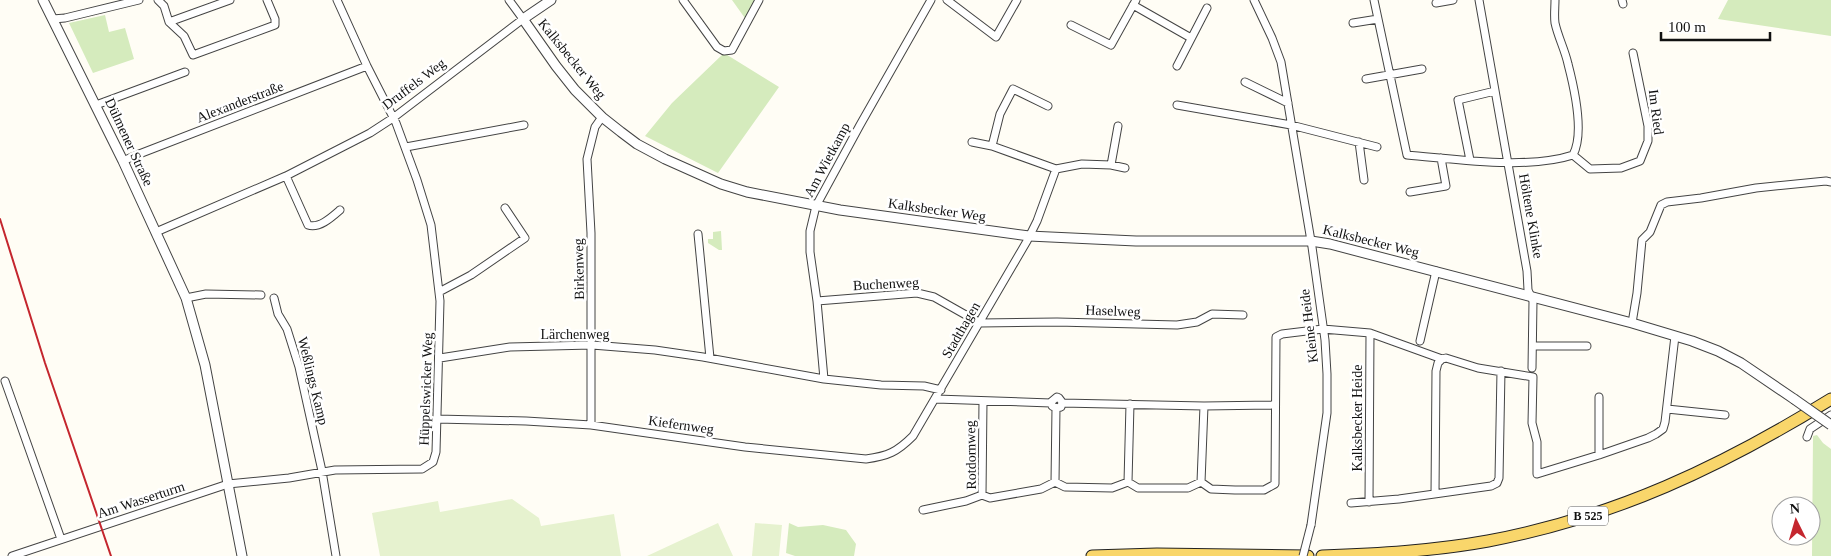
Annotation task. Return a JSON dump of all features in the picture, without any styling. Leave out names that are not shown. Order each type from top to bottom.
[{"type":"main road","name":"B 525","points":[[1322,556],[1446,548],[1569,522],[1622,505],[1703,471],[1746,450],[1831,399]]},
{"type":"main road","points":[[1092,556],[1157,554],[1308,556]]},
{"type":"street","name":"Dülmener Straße","points":[[43,0],[123,161],[186,298],[201,349],[242,556]]},
{"type":"street","points":[[53,19],[65,18],[139,0]]},
{"type":"street","points":[[158,0],[164,6],[169,22],[184,36],[193,55],[275,25],[275,19],[267,0]]},
{"type":"street","points":[[169,22],[230,0]]},
{"type":"street","name":"Hüppelswicker Weg","points":[[322,472],[377,468],[422,469],[433,462],[436,446],[440,358],[439,292],[431,225],[406,147],[337,0]]},
{"type":"street","name":"Kalksbecker Weg","points":[[509,0],[575,90],[602,117],[637,144],[696,174],[747,192],[816,206],[1029,236],[1136,241],[1311,241],[1330,244],[1531,296],[1675,336],[1718,352],[1740,363],[1831,425]]},
{"type":"street","name":"Druffels Weg","points":[[156,232],[286,176],[370,133],[393,118],[523,19],[551,0]]},
{"type":"street","points":[[683,0],[717,47],[724,51],[732,50],[759,0]]},
{"type":"street","name":"Am Wietkamp","points":[[824,379],[810,252],[810,231],[816,206],[931,0]]},
{"type":"street","points":[[946,0],[996,37],[1017,0]]},
{"type":"street","name":"Kleine Heide","points":[[1254,0],[1281,62],[1311,241],[1328,374],[1327,413],[1311,525],[1303,556]]},
{"type":"street","points":[[1374,0],[1408,155],[1509,162],[1561,159],[1573,155],[1578,146],[1574,92],[1568,64],[1555,23],[1555,0]]},
{"type":"street","points":[[1436,3],[1453,0]]},
{"type":"street","name":"Höltene Klinke","points":[[1479,0],[1509,162],[1527,271],[1528,290],[1534,301],[1532,368]]},
{"type":"street","points":[[1071,25],[1111,45],[1134,2],[1191,38]]},
{"type":"street","points":[[1177,66],[1207,8]]},
{"type":"street","points":[[1353,23],[1378,19]]},
{"type":"street","name":"Im Ried","points":[[1573,155],[1590,168],[1622,168],[1640,161],[1648,141],[1648,126],[1633,53]]},
{"type":"street","name":"Alexanderstraße","points":[[123,161],[367,66]]},
{"type":"street","points":[[1366,79],[1422,69]]},
{"type":"street","points":[[96,105],[185,72]]},
{"type":"street","points":[[1245,82],[1288,103]]},
{"type":"street","points":[[992,146],[1000,114],[1013,89],[1048,106]]},
{"type":"street","points":[[1470,160],[1458,100],[1495,91]]},
{"type":"street","points":[[1177,104],[1291,125],[1377,148]]},
{"type":"street","name":"Birkenweg","points":[[591,425],[591,233],[587,160],[595,127],[602,117]]},
{"type":"street","points":[[406,147],[524,125]]},
{"type":"street","points":[[1111,165],[1118,126]]},
{"type":"street","points":[[972,142],[992,146],[1056,169],[1082,164],[1111,165],[1125,168]]},
{"type":"street","points":[[1359,142],[1364,180]]},
{"type":"street","points":[[1410,192],[1446,186],[1441,158]]},
{"type":"street","name":"Stadthagen","points":[[913,436],[1029,236],[1037,221],[1056,169]]},
{"type":"street","points":[[286,176],[308,225],[315,226],[330,219],[340,210]]},
{"type":"street","points":[[1632,323],[1642,240],[1650,232],[1661,205],[1667,202],[1756,188],[1831,182]]},
{"type":"street","points":[[439,292],[471,275],[525,238],[505,208]]},
{"type":"street","points":[[698,234],[710,358]]},
{"type":"street","points":[[1420,341],[1436,272]]},
{"type":"street","name":"Buchenweg","points":[[817,302],[916,293],[934,297],[980,322]]},
{"type":"street","points":[[186,298],[206,294],[261,295]]},
{"type":"street","name":"Weßlings Kamp","points":[[274,298],[278,314],[287,329],[299,367],[322,472],[336,556]]},
{"type":"street","name":"Haselweg","points":[[980,322],[1177,325],[1197,322],[1212,314],[1243,315]]},
{"type":"street","points":[[1202,482],[1211,489],[1235,490],[1264,490],[1275,484],[1276,337],[1282,334],[1323,329],[1370,333],[1442,359],[1446,358],[1478,368],[1533,376],[1532,423],[1537,442],[1537,474],[1599,455],[1656,434],[1663,429],[1667,410],[1675,336]]},
{"type":"street","name":"Kalksbecker Heide","points":[[1369,502],[1370,333]]},
{"type":"street","name":"Lärchenweg","points":[[440,358],[510,347],[592,345],[655,350],[710,358],[824,379],[881,385],[924,386],[941,390]]},
{"type":"street","points":[[1533,346],[1587,346]]},
{"type":"street","points":[[1435,494],[1436,371],[1438,363],[1442,359]]},
{"type":"street","points":[[1351,503],[1435,494],[1497,484],[1499,478],[1501,371]]},
{"type":"street","points":[[5,382],[61,539]]},
{"type":"street","points":[[1599,397],[1599,455]]},
{"type":"street","name":"Rotdornweg","points":[[936,399],[1056,405],[1275,405]]},
{"type":"street","name":"Rotdornweg","points":[[983,401],[982,495],[990,498],[1041,490],[1055,482]]},
{"type":"street","points":[[1128,482],[1130,404]]},
{"type":"street","points":[[1056,405],[1055,482],[1065,487],[1112,488],[1128,482]]},
{"type":"street","points":[[1202,482],[1204,406]]},
{"type":"street","points":[[1667,410],[1725,415]]},
{"type":"street","points":[[1807,437],[1810,429],[1831,415]]},
{"type":"street","name":"Kiefernweg","points":[[437,419],[591,425],[745,447],[866,459],[882,457],[895,452],[913,436]]},
{"type":"street","points":[[228,484],[289,478],[322,472]]},
{"type":"street","points":[[1128,482],[1138,488],[1188,488],[1202,482]]},
{"type":"street","name":"Am Wasserturm","points":[[12,556],[228,484]]},
{"type":"street","points":[[922,510],[966,501],[982,495]]},
{"type":"green space","points":[[732,0],[758,0],[747,21]]},
{"type":"green space","points":[[1728,0],[1831,0],[1831,36],[1718,19]]},
{"type":"green space","points":[[105,15],[109,32],[125,28],[134,59],[93,73],[69,23]]},
{"type":"green space","points":[[724,53],[779,87],[718,173],[645,136],[672,103]]},
{"type":"green space","points":[[721,231],[722,250],[719,250],[708,243],[708,239],[713,239],[713,232]]},
{"type":"green space","points":[[1817,435],[1831,449],[1831,556],[1812,556],[1812,546],[1821,546],[1821,496],[1812,496],[1813,436]]},
{"type":"green space","points":[[512,499],[539,518],[541,526],[614,514],[621,556],[380,556],[372,513],[438,501],[440,512]]},
{"type":"green space","points":[[718,523],[733,556],[647,556]]},
{"type":"green space","points":[[755,523],[782,525],[779,556],[752,556]]},
{"type":"green space","points":[[789,523],[798,527],[823,525],[846,530],[856,544],[854,556],[795,556],[786,553]]},
{"type":"railway","points":[[0,219],[45,363],[111,556]]}]
